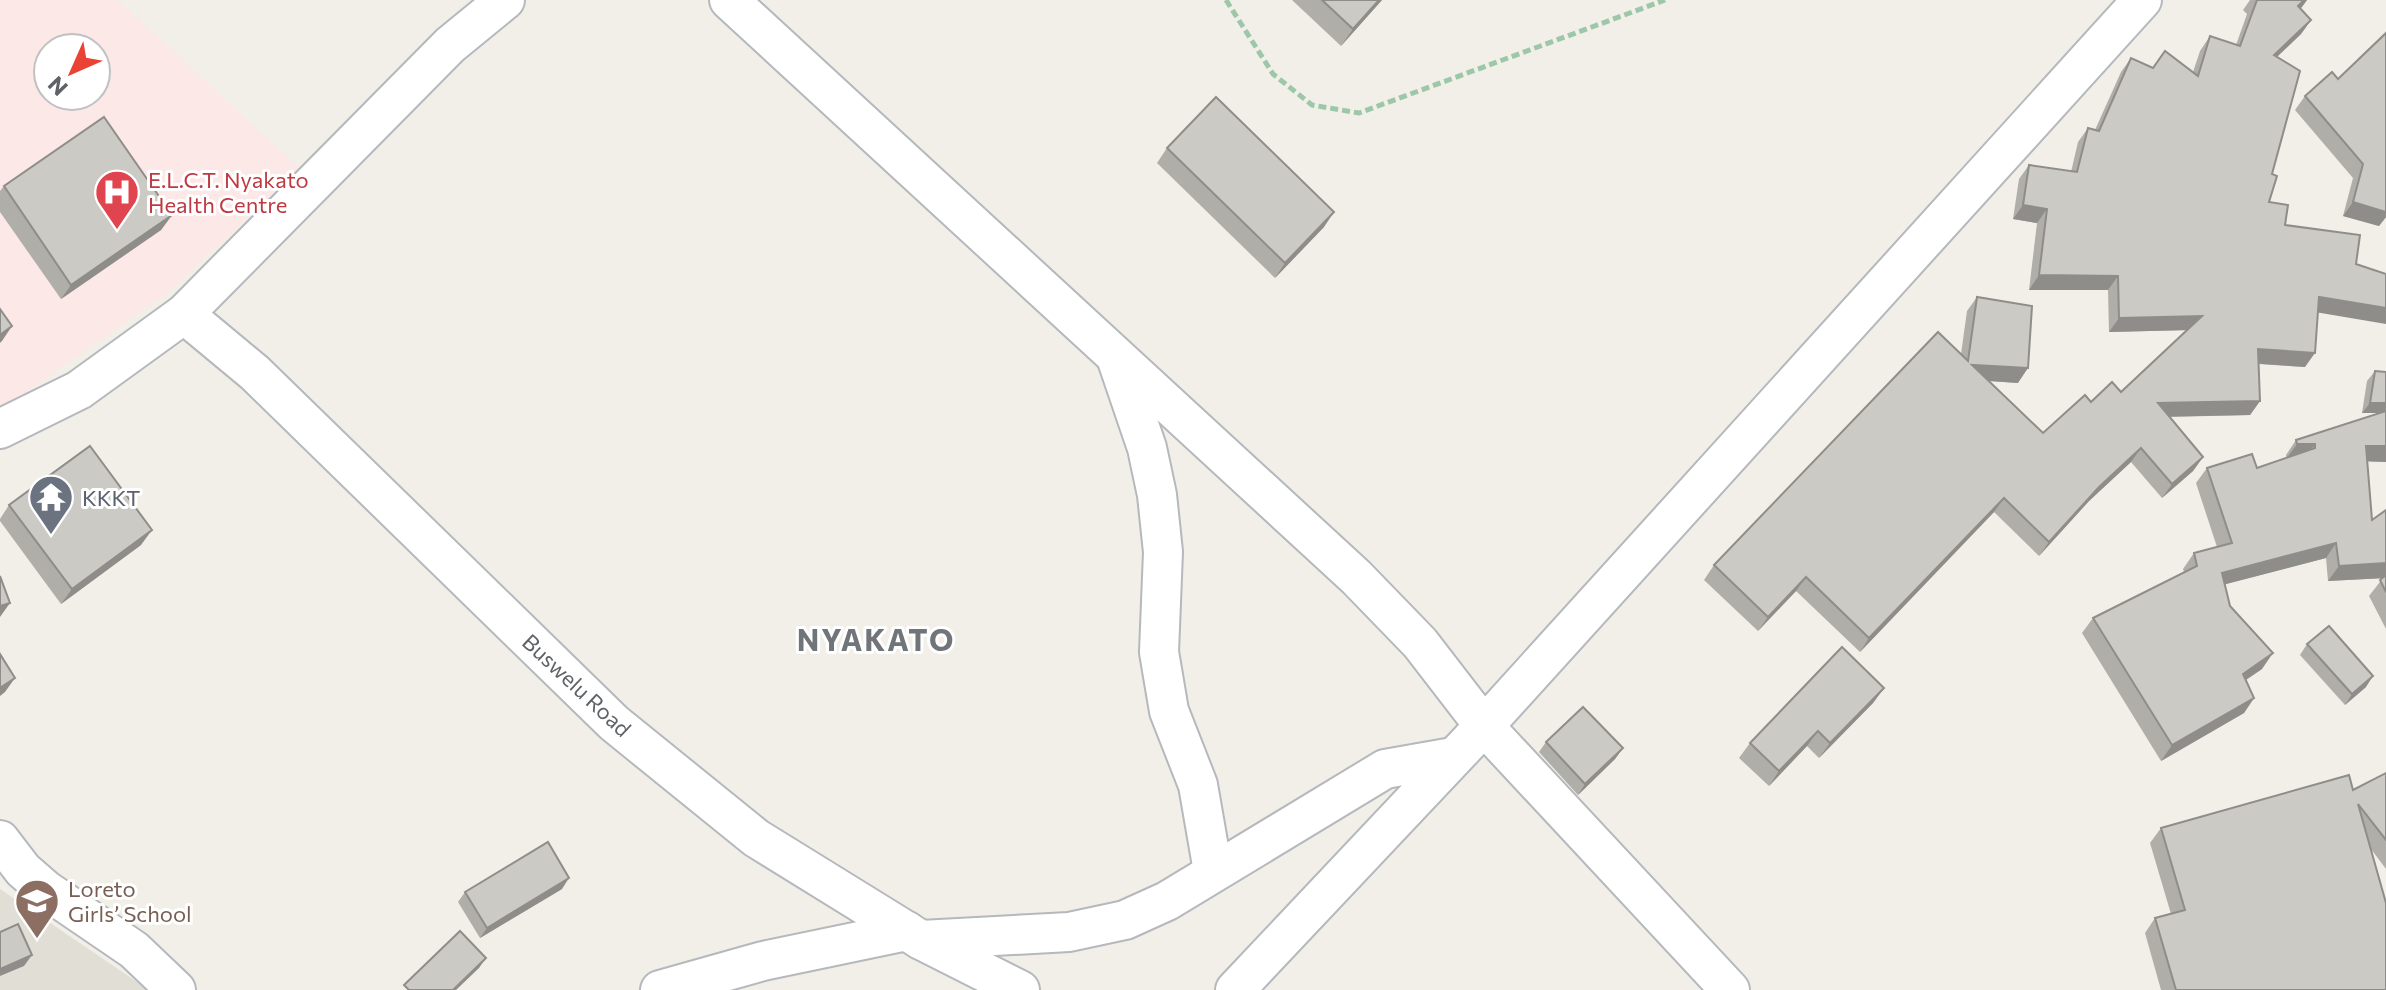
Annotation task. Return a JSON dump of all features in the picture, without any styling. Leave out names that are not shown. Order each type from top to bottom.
[{"type":"street","points":[[0,429],[79,390],[184,314],[450,45],[505,0]]},
{"type":"street","points":[[729,0],[1356,577],[1420,643],[1484,726],[1730,990]]},
{"type":"street","points":[[1235,990],[1484,726],[2142,0]]},
{"type":"street","name":"Buswelu Road","points":[[184,314],[255,373],[614,723],[756,838],[914,936],[1020,990]]},
{"type":"street","points":[[1115,354],[1147,448],[1154,483],[1163,552],[1162,667],[1169,711],[1198,785],[1213,871]]},
{"type":"street","points":[[660,990],[763,961],[914,936],[1069,932],[1125,920],[1167,901],[1385,769],[1453,757]]},
{"type":"street","points":[[0,840],[23,870],[46,890],[134,950],[176,990]]},
{"type":"path","points":[[1226,0],[1273,74],[1312,105],[1359,113],[1665,0]]},
{"type":"shaded area","name":"E.L.C.T. Nyakato Health Centre","points":[[0,0],[118,0],[300,169],[167,293],[0,410]]},
{"type":"shaded area","name":"Loreto Girls’ School","points":[[0,889],[149,990],[0,990]]},
{"type":"building","points":[[1322,0],[1379,0],[1353,29]]},
{"type":"building","points":[[2257,0],[2304,0],[2298,6],[2311,20],[2274,55],[2300,71],[2272,174],[2277,176],[2269,202],[2288,205],[2285,225],[2360,235],[2356,264],[2386,274],[2386,308],[2319,297],[2315,353],[2258,349],[2260,401],[2158,403],[2203,457],[2172,484],[2141,448],[2099,487],[2049,542],[2004,498],[1869,638],[1806,577],[1768,617],[1714,565],[1938,332],[1968,361],[1977,297],[2032,306],[2028,368],[1972,365],[2043,433],[2085,395],[2091,402],[2112,382],[2121,392],[2202,316],[2119,318],[2118,276],[2039,275],[2047,209],[2023,205],[2029,165],[2077,172],[2088,128],[2099,131],[2131,58],[2153,68],[2165,51],[2198,76],[2210,36],[2240,46]]},
{"type":"building","points":[[2386,33],[2386,212],[2353,202],[2363,164],[2305,96],[2332,72],[2338,79]]},
{"type":"building","points":[[1216,97],[1334,212],[1285,263],[1167,148]]},
{"type":"building","points":[[104,117],[172,215],[71,285],[4,186]]},
{"type":"building","points":[[0,309],[12,326],[0,335]]},
{"type":"building","points":[[2375,371],[2386,372],[2386,403],[2370,403]]},
{"type":"building","points":[[2386,411],[2386,446],[2366,446],[2372,520],[2386,510],[2386,563],[2339,566],[2336,543],[2222,573],[2230,606],[2273,653],[2243,674],[2254,698],[2172,745],[2093,618],[2197,566],[2194,553],[2232,543],[2207,468],[2252,454],[2257,468],[2315,448],[2315,444],[2297,444],[2296,440]]},
{"type":"building","points":[[90,446],[152,530],[72,589],[9,505]]},
{"type":"building","points":[[2386,575],[2386,592],[2380,580]]},
{"type":"building","points":[[0,576],[10,603],[0,606]]},
{"type":"building","points":[[2329,626],[2373,676],[2352,694],[2307,644]]},
{"type":"building","points":[[1842,647],[1884,688],[1830,743],[1818,731],[1779,771],[1750,743]]},
{"type":"building","points":[[0,654],[15,678],[0,688]]},
{"type":"building","points":[[1583,707],[1623,748],[1585,784],[1546,742]]},
{"type":"building","points":[[2386,773],[2386,840],[2358,804],[2386,903],[2386,990],[2176,990],[2155,918],[2185,910],[2161,828],[2349,775],[2353,790]]},
{"type":"building","points":[[548,842],[569,878],[487,928],[465,892]]},
{"type":"building","points":[[18,924],[32,955],[0,969],[0,932]]},
{"type":"building","points":[[460,931],[486,958],[453,990],[409,990],[404,985]]},
{"type":"place","name":"E.L.C.T. Nyakato Health Centre","points":[[117,231]]},
{"type":"place","name":"KKKT","points":[[51,536]]},
{"type":"place","name":"Loreto Girls’ School","points":[[37,940]]},
{"type":"district","name":"NYAKATO","points":[[876,638]]}]
